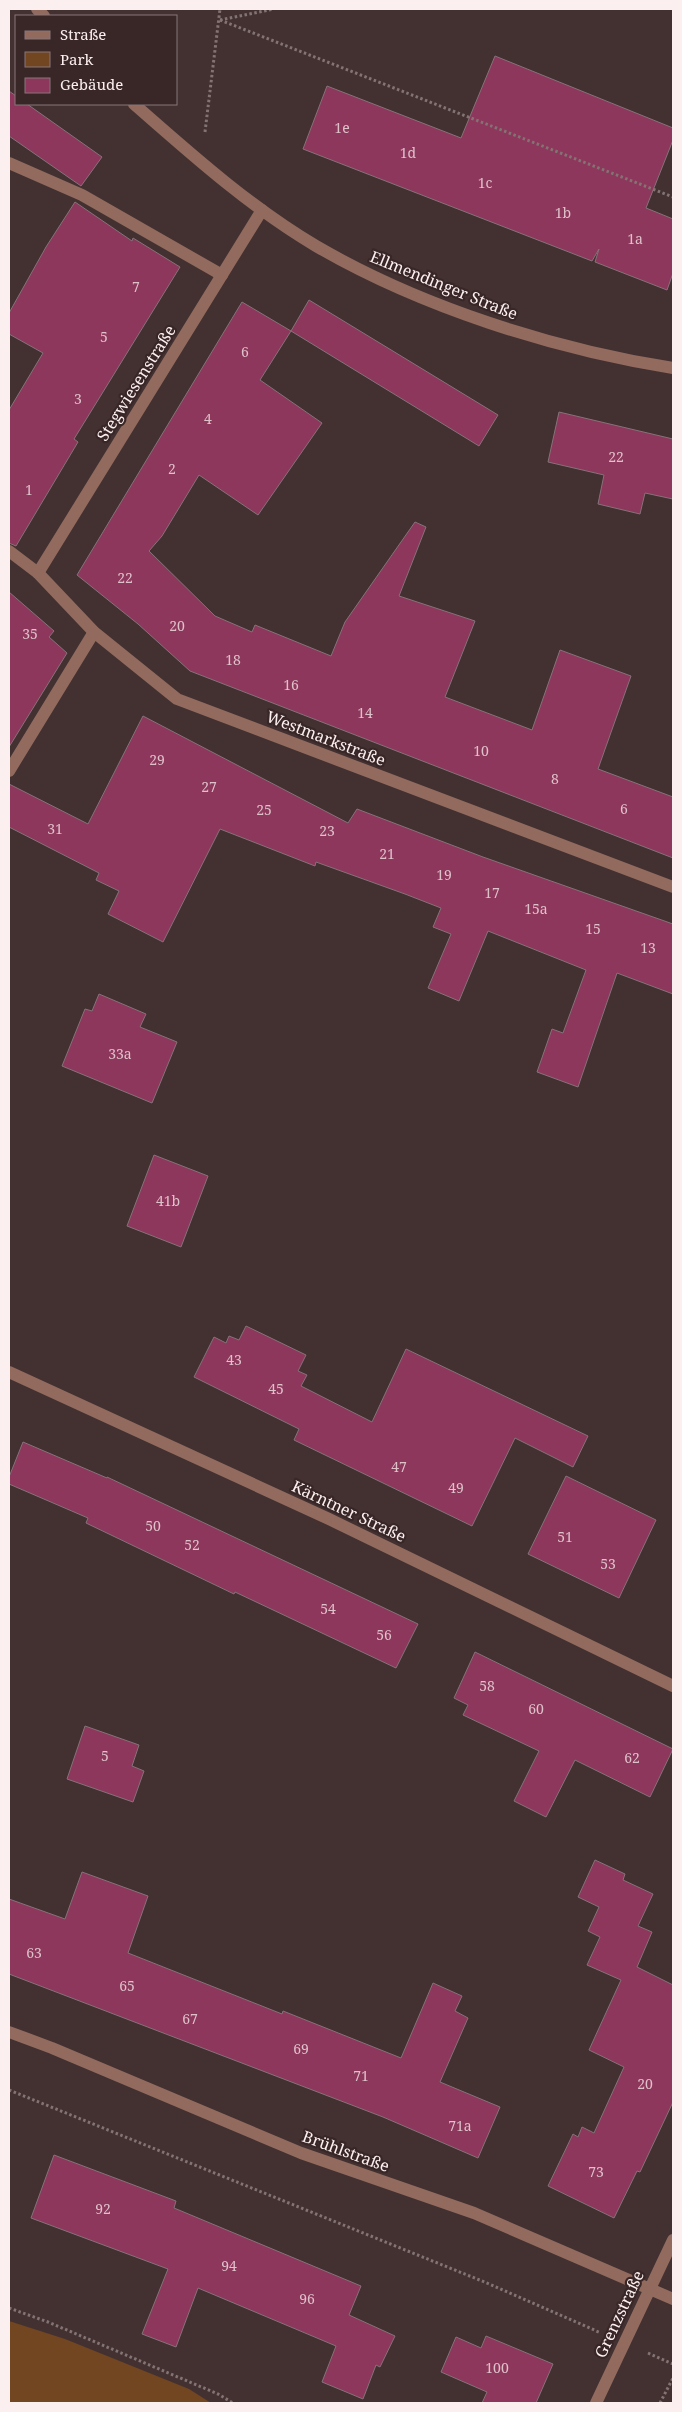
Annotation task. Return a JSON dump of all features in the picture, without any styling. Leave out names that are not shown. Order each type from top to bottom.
[{"type":"street","name":"Ellmendinger Straße","points":[[135,105],[203,164],[262,210],[316,246],[384,281],[495,325],[622,360],[673,368]]},
{"type":"street","points":[[9,163],[82,195],[222,275]]},
{"type":"street","name":"Stegwiesenstraße","points":[[38,573],[262,210]]},
{"type":"street","name":"Westmarkstraße","points":[[9,551],[38,573],[94,632],[177,699],[673,886]]},
{"type":"street","points":[[9,771],[94,632]]},
{"type":"street","name":"Kärntner Straße","points":[[9,1372],[329,1519],[673,1686]]},
{"type":"street","name":"Brühlstraße","points":[[9,2032],[52,2048],[301,2153],[474,2213],[673,2299]]},
{"type":"street","name":"Grenzstraße","points":[[596,2403],[673,2240]]},
{"type":"path","points":[[203,164],[209,88],[220,20],[220,9]]},
{"type":"path","points":[[220,20],[274,9]]},
{"type":"path","points":[[220,20],[673,196]]},
{"type":"path","points":[[9,2090],[469,2276],[624,2343]]},
{"type":"path","points":[[9,2308],[48,2322],[218,2394],[233,2403]]},
{"type":"path","points":[[660,2403],[673,2378]]},
{"type":"green space","points":[[9,2321],[65,2339],[189,2389],[211,2403],[9,2403]]},
{"type":"building","points":[[495,56],[673,128],[673,140],[646,208],[673,219],[673,273],[667,290],[595,262],[599,249],[592,261],[303,149],[327,86],[461,138]]},
{"type":"building","points":[[9,91],[15,95],[15,105],[28,105],[102,157],[81,186],[9,136]]},
{"type":"building","points":[[75,202],[132,241],[133,238],[180,267],[74,439],[78,442],[16,546],[9,543],[9,410],[43,353],[9,334],[9,313],[46,247]]},
{"type":"building","points":[[309,300],[498,415],[479,446],[291,331]]},
{"type":"building","points":[[242,302],[291,331],[260,380],[322,423],[258,515],[199,475],[162,536],[149,551],[215,616],[252,632],[255,625],[331,656],[345,622],[415,522],[426,527],[399,596],[475,621],[445,697],[532,730],[560,650],[631,676],[598,769],[673,797],[673,858],[190,671],[138,624],[77,575]]},
{"type":"building","points":[[559,412],[673,439],[673,499],[645,493],[640,514],[598,504],[604,475],[548,462]]},
{"type":"building","points":[[9,592],[54,631],[49,637],[67,653],[9,747]]},
{"type":"building","points":[[143,716],[348,823],[357,809],[483,857],[673,924],[673,994],[617,973],[578,1087],[537,1072],[552,1029],[563,1033],[586,970],[488,931],[459,1001],[428,988],[451,934],[433,927],[441,908],[405,894],[316,862],[315,866],[220,829],[163,942],[108,914],[119,891],[96,880],[99,873],[9,827],[9,784],[88,824]]},
{"type":"building","points":[[99,994],[146,1014],[140,1027],[177,1042],[152,1103],[62,1066],[85,1009],[92,1011]]},
{"type":"building","points":[[154,1155],[208,1176],[181,1247],[127,1226]]},
{"type":"building","points":[[246,1326],[306,1355],[298,1371],[307,1375],[301,1386],[372,1422],[406,1349],[588,1436],[573,1467],[515,1438],[472,1526],[294,1440],[299,1429],[194,1377],[214,1337],[226,1343],[229,1336],[239,1340]]},
{"type":"building","points":[[23,1442],[107,1477],[418,1624],[396,1668],[235,1592],[234,1594],[86,1523],[88,1518],[9,1484],[9,1477]]},
{"type":"building","points":[[566,1476],[656,1520],[619,1598],[528,1554]]},
{"type":"building","points":[[475,1652],[673,1749],[650,1797],[575,1760],[546,1817],[514,1801],[539,1751],[463,1715],[468,1705],[454,1698]]},
{"type":"building","points":[[85,1726],[139,1745],[132,1766],[144,1771],[133,1802],[67,1779]]},
{"type":"building","points":[[595,1860],[625,1874],[623,1880],[653,1894],[638,1926],[652,1932],[637,1967],[673,1985],[673,2102],[640,2172],[637,2171],[614,2218],[548,2186],[573,2134],[578,2137],[582,2127],[594,2133],[624,2067],[589,2050],[621,1980],[587,1965],[600,1937],[588,1931],[599,1907],[578,1897]]},
{"type":"building","points":[[82,1872],[148,1896],[128,1953],[282,2014],[283,2011],[401,2058],[433,1983],[462,1996],[455,2011],[468,2018],[440,2082],[500,2107],[478,2158],[383,2117],[9,1974],[9,1899],[65,1919]]},
{"type":"building","points":[[54,2155],[176,2201],[174,2208],[361,2286],[349,2315],[395,2336],[380,2367],[376,2365],[363,2399],[322,2382],[336,2346],[198,2288],[176,2347],[142,2334],[168,2269],[31,2218]]},
{"type":"building","points":[[486,2336],[553,2364],[536,2403],[482,2403],[487,2392],[441,2372],[456,2337],[481,2348]]}]
